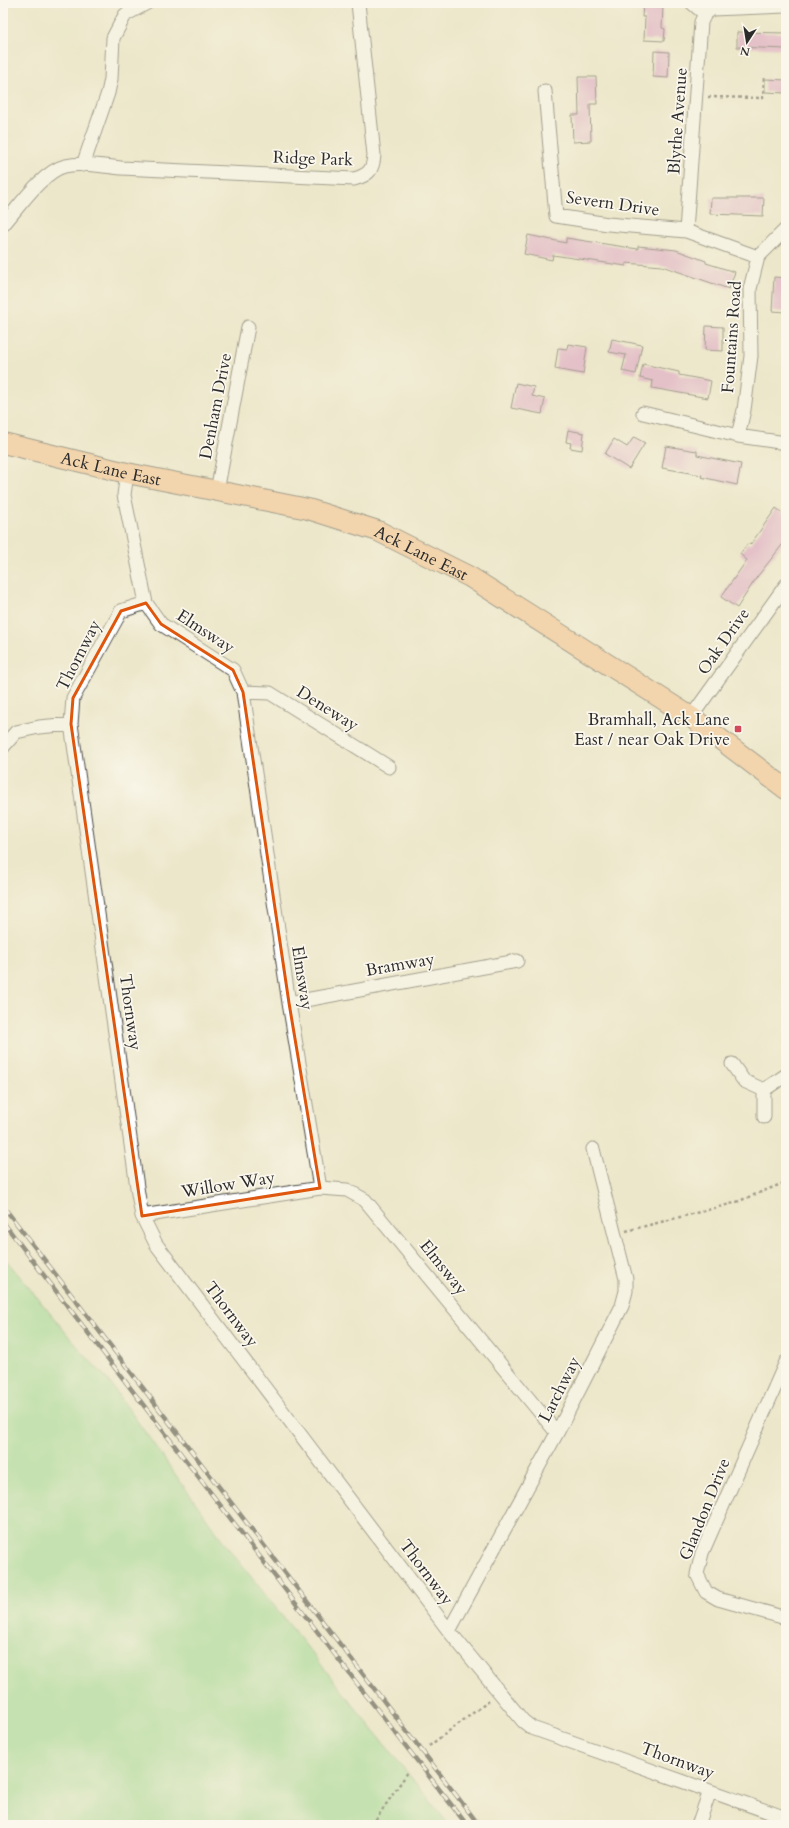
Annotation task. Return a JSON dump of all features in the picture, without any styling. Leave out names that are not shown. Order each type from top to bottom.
[{"type":"main road","name":"Ack Lane East","points":[[3,443],[127,473],[308,509],[378,531],[470,577],[690,717],[786,789]]},
{"type":"street","points":[[83,165],[109,86],[113,38],[125,15],[147,3]]},
{"type":"street","name":"Ridge Park","points":[[3,225],[48,175],[64,166],[83,165],[354,179],[366,176],[373,167],[374,155],[358,3]]},
{"type":"street","points":[[692,3],[705,14],[712,9],[786,6]]},
{"type":"street","name":"Blythe Avenue","points":[[686,231],[701,22],[705,14]]},
{"type":"street","name":"Severn Drive","points":[[545,91],[556,216],[608,224],[686,231],[758,258]]},
{"type":"street","name":"Fountains Road","points":[[738,436],[744,410],[751,356],[750,290],[758,258],[786,229]]},
{"type":"street","name":"Denham Drive","points":[[217,491],[248,328]]},
{"type":"street","points":[[643,413],[738,436],[786,443]]},
{"type":"street","name":"Elmsway","points":[[127,473],[124,495],[146,603],[161,624],[233,670],[243,692],[289,1003],[320,1188],[347,1190],[365,1200],[557,1433]]},
{"type":"street","name":"Oak Drive","points":[[690,717],[786,585]]},
{"type":"street","name":"Thornway","points":[[146,603],[121,611],[73,698],[71,724],[142,1216],[156,1244],[450,1631],[523,1721],[532,1728],[786,1818]]},
{"type":"street","name":"Deneway","points":[[243,692],[270,693],[389,767]]},
{"type":"street","points":[[3,747],[16,732],[39,727],[71,724]]},
{"type":"street","name":"Bramway","points":[[289,1003],[517,961]]},
{"type":"street","points":[[732,1064],[744,1081],[764,1090]]},
{"type":"street","points":[[764,1090],[786,1075]]},
{"type":"street","points":[[764,1090],[764,1117]]},
{"type":"street","name":"Larchway","points":[[450,1631],[557,1433],[622,1306],[626,1292],[626,1279],[593,1149]]},
{"type":"street","name":"Willow Way","points":[[142,1216],[320,1188]]},
{"type":"street","name":"Glandon Drive","points":[[786,1362],[702,1553],[697,1574],[706,1592],[718,1599],[786,1618]]},
{"type":"street","points":[[698,1825],[710,1791]]},
{"type":"path","points":[[696,97],[763,98],[764,78]]},
{"type":"path","points":[[614,1234],[734,1204],[786,1182]]},
{"type":"path","points":[[429,1746],[500,1692]]},
{"type":"path","points":[[372,1825],[408,1772]]},
{"type":"highlighted area","points":[[146,603],[161,624],[233,670],[243,692],[289,1003],[320,1188],[142,1216],[71,724],[73,698],[121,611]]},
{"type":"green space","points":[[3,1256],[81,1351],[107,1379],[228,1548],[449,1825],[3,1825]]},
{"type":"building","points":[[643,4],[663,5],[662,28],[665,29],[664,41],[644,40],[645,17],[642,17]]},
{"type":"building","points":[[737,32],[786,33],[786,49],[737,47]]},
{"type":"building","points":[[654,51],[669,52],[668,78],[653,77]]},
{"type":"building","points":[[578,77],[596,77],[597,104],[590,104],[591,141],[573,142],[572,115],[579,115]]},
{"type":"building","points":[[765,79],[786,80],[785,93],[765,92]]},
{"type":"building","points":[[711,198],[764,198],[763,216],[710,214]]},
{"type":"building","points":[[528,235],[566,243],[566,238],[638,249],[638,246],[676,250],[706,261],[706,263],[735,272],[729,289],[662,266],[626,263],[626,266],[553,255],[552,260],[524,254]]},
{"type":"building","points":[[774,277],[786,278],[786,312],[772,311]]},
{"type":"building","points":[[706,326],[723,327],[723,351],[705,350]]},
{"type":"building","points":[[612,339],[642,345],[636,374],[622,371],[626,355],[609,352]]},
{"type":"building","points":[[568,344],[587,347],[583,374],[555,369],[558,348],[567,349]]},
{"type":"building","points":[[643,364],[679,372],[679,375],[711,381],[708,398],[652,388],[653,381],[640,378]]},
{"type":"building","points":[[516,383],[534,387],[532,396],[545,399],[542,414],[511,408]]},
{"type":"building","points":[[568,430],[584,433],[582,450],[570,448],[571,443],[566,442]]},
{"type":"building","points":[[634,437],[645,443],[629,469],[605,454],[614,439],[627,447]]},
{"type":"building","points":[[666,446],[697,451],[697,455],[741,464],[737,485],[701,477],[702,475],[662,468]]},
{"type":"building","points":[[776,508],[786,516],[786,540],[757,577],[737,608],[721,597],[747,560],[740,554],[748,543],[750,545]]},
{"type":"railway","points":[[3,1206],[479,1825]]},
{"type":"railway","points":[[3,1222],[467,1825]]},
{"type":"place","name":"Bramhall, Ack Lane East / near Oak Drive","points":[[738,729]]}]
